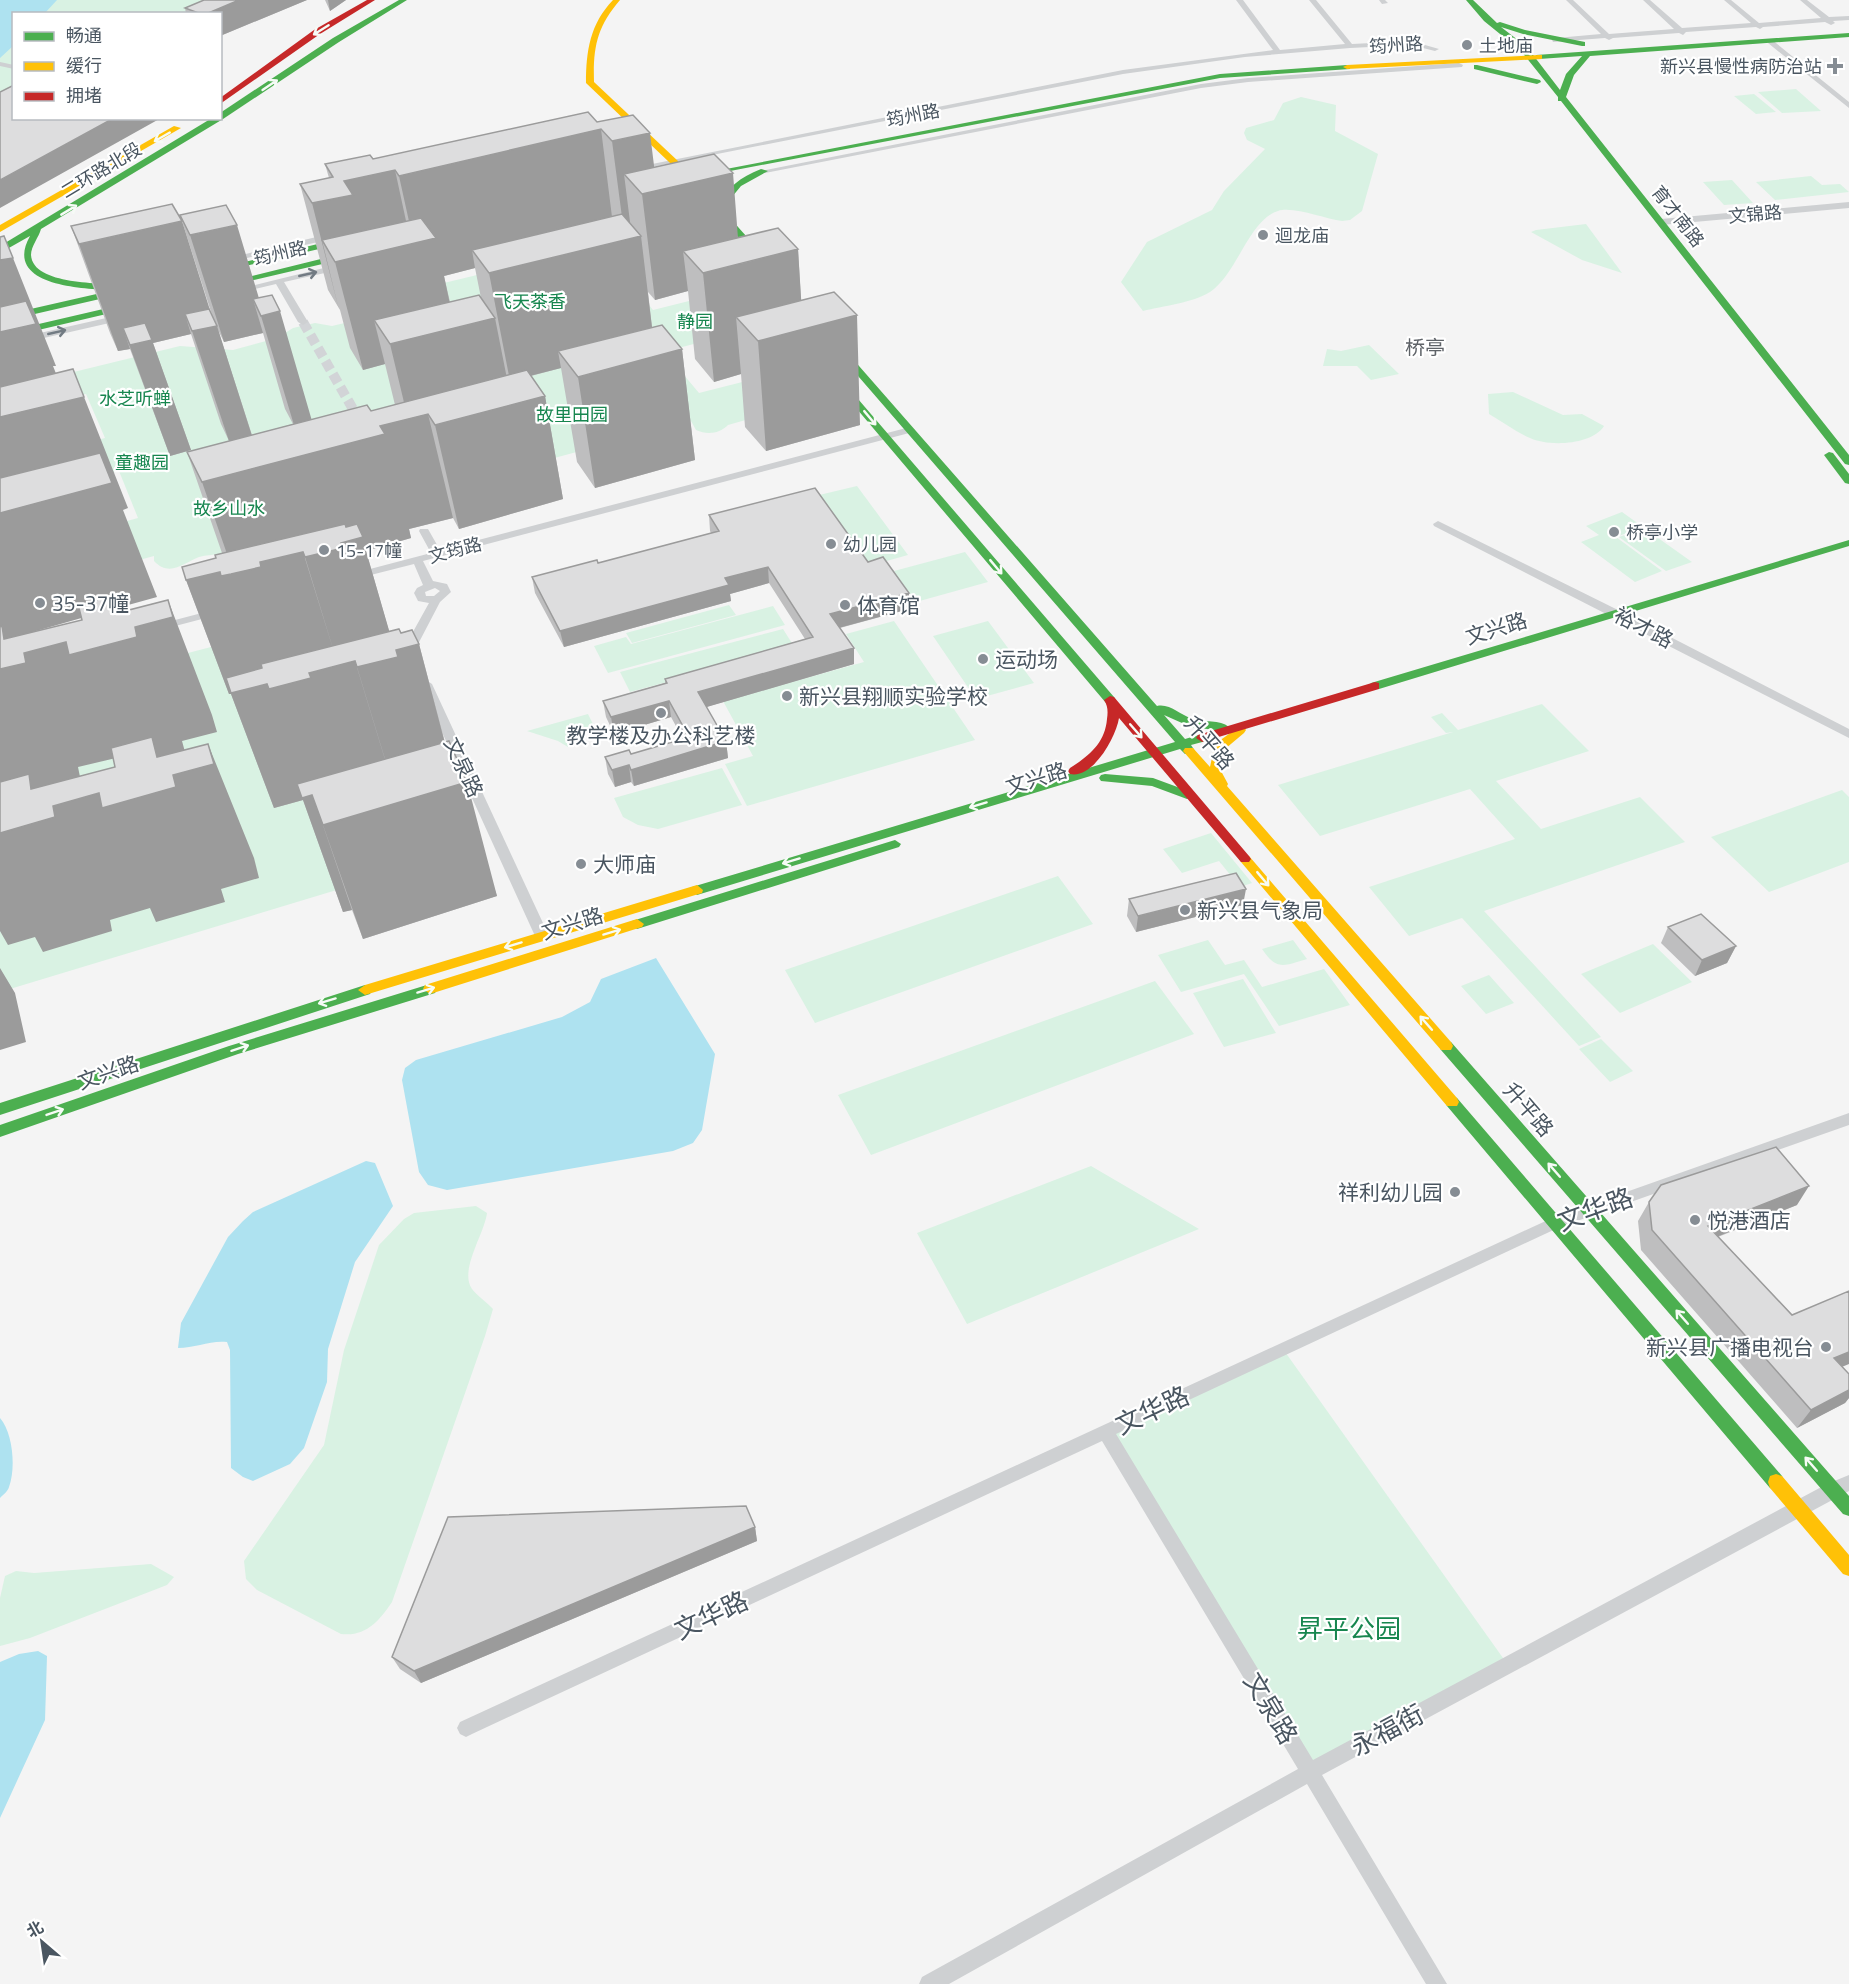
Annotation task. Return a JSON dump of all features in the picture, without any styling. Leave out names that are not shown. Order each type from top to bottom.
[{"type":"street","points":[[222,101],[316,32],[372,0]]},
{"type":"street","name":"二环路北段","points":[[222,116],[336,40],[404,0]]},
{"type":"street","points":[[617,0],[604,10],[589,48],[590,83],[676,162],[772,272]]},
{"type":"street","points":[[1239,0],[1278,52]]},
{"type":"street","points":[[1312,0],[1350,46]]},
{"type":"street","name":"育才南路","points":[[1469,0],[1562,99],[1846,455]]},
{"type":"street","points":[[1569,0],[1609,39]]},
{"type":"street","points":[[1646,0],[1684,34]]},
{"type":"street","points":[[1727,0],[1849,106]]},
{"type":"street","points":[[1803,0],[1838,23],[1849,18]]},
{"type":"street","points":[[1487,19],[1585,50],[1565,79],[1562,99]]},
{"type":"street","name":"筠州路","points":[[660,166],[676,183],[690,177],[1220,76],[1585,50],[1838,23]]},
{"type":"street","name":"筠州路","points":[[1585,50],[1609,39],[1684,34],[1764,32],[1849,35]]},
{"type":"street","points":[[1556,40],[1609,39]]},
{"type":"street","points":[[676,162],[1123,72],[1278,52],[1350,46],[1411,44],[1435,49]]},
{"type":"street","name":"筠州路","points":[[623,174],[676,162],[779,146],[1206,67],[1435,49],[1520,53]]},
{"type":"street","name":"育才南路","points":[[1520,53],[1537,82],[1849,481]]},
{"type":"street","points":[[1421,61],[1494,70],[1537,82]]},
{"type":"street","points":[[765,171],[1201,86],[1248,80],[1459,65]]},
{"type":"street","name":"二环路北段","points":[[0,229],[190,120]]},
{"type":"street","name":"二环路北段","points":[[0,250],[37,230],[216,120]]},
{"type":"street","points":[[779,146],[776,153],[793,157]]},
{"type":"street","points":[[131,155],[154,159]]},
{"type":"street","points":[[719,210],[728,191],[736,183],[793,157]]},
{"type":"street","name":"文锦路","points":[[1661,222],[1849,205]]},
{"type":"street","points":[[1838,206],[1849,217]]},
{"type":"street","points":[[0,319],[131,286],[105,287],[45,277],[33,270],[27,260],[28,247],[37,230]]},
{"type":"street","name":"筠州路","points":[[213,267],[350,236]]},
{"type":"street","points":[[263,256],[303,322]]},
{"type":"street","name":"筠州路","points":[[221,290],[355,259]]},
{"type":"street","points":[[0,336],[148,302]]},
{"type":"street","points":[[0,345],[136,314]]},
{"type":"street","name":"升平路","points":[[833,342],[1590,1211],[1841,1486],[1849,1508]]},
{"type":"street","points":[[837,379],[1849,1568]]},
{"type":"street","name":"文筠路","points":[[349,578],[910,430]]},
{"type":"street","name":"裕才路","points":[[1438,524],[1843,727],[1849,734]]},
{"type":"street","points":[[424,531],[437,554]]},
{"type":"street","name":"文兴路","points":[[0,1109],[318,1004],[1849,543]]},
{"type":"street","name":"文泉路","points":[[417,560],[429,585],[439,585],[446,589],[444,595],[436,600],[410,648],[542,936]]},
{"type":"street","points":[[148,631],[225,610]]},
{"type":"street","points":[[1144,700],[1178,721],[1199,726],[1222,727],[1250,724]]},
{"type":"street","points":[[1056,782],[1100,753],[1111,739],[1115,715],[1113,705]]},
{"type":"street","points":[[1229,796],[1215,771],[1215,759],[1220,747],[1250,724]]},
{"type":"street","name":"文兴路","points":[[0,1131],[234,1050],[1106,778],[1154,752]]},
{"type":"street","points":[[1106,778],[1154,782],[1180,790],[1196,801]]},
{"type":"street","points":[[710,886],[717,899]]},
{"type":"street","name":"文华路","points":[[466,1728],[1555,1223],[1849,1119]]},
{"type":"street","name":"文泉路","points":[[1106,1432],[1437,1984]]},
{"type":"street","name":"永福街","points":[[929,1984],[1310,1772],[1841,1486]]},
{"type":"green space","points":[[0,0],[212,0],[188,12],[12,12],[12,104],[0,110]]},
{"type":"green space","points":[[1796,89],[1821,111],[1782,113],[1758,92]]},
{"type":"green space","points":[[1754,94],[1776,112],[1756,114],[1734,96]]},
{"type":"green space","points":[[1301,97],[1336,105],[1335,131],[1378,154],[1362,211],[1350,220],[1342,221],[1301,211],[1278,211],[1268,216],[1259,225],[1228,273],[1210,292],[1186,302],[1143,311],[1121,282],[1147,242],[1212,210],[1224,191],[1265,149],[1247,140],[1244,133],[1246,128],[1274,120],[1283,103]]},
{"type":"green space","points":[[1811,176],[1822,185],[1840,184],[1849,192],[1775,200],[1756,182]]},
{"type":"green space","points":[[1732,180],[1753,203],[1724,205],[1703,182]]},
{"type":"green space","points":[[1586,224],[1622,273],[1582,260],[1531,232]]},
{"type":"green space","points":[[597,246],[637,271],[649,305],[653,310],[697,299],[720,337],[671,350],[668,356],[699,393],[762,377],[788,408],[728,425],[713,433],[696,430],[691,421],[547,460],[549,464],[219,554],[199,557],[172,569],[160,566],[154,561],[154,556],[15,594],[2,555],[138,518],[119,471],[0,502],[0,465],[105,438],[86,394],[0,415],[0,390],[180,346],[233,350],[277,338],[293,328],[315,323],[332,326],[353,321],[386,297]]},
{"type":"green space","points":[[1369,345],[1399,374],[1371,380],[1357,366],[1323,366],[1327,349],[1341,351]]},
{"type":"green space","points":[[1513,392],[1563,415],[1582,414],[1604,426],[1590,437],[1580,441],[1548,443],[1538,441],[1489,414],[1488,394]]},
{"type":"green space","points":[[857,486],[908,555],[865,567],[815,496]]},
{"type":"green space","points":[[1622,512],[1643,527],[1616,537],[1662,571],[1635,582],[1581,542],[1599,535],[1586,526]]},
{"type":"green space","points":[[1644,528],[1692,562],[1666,571],[1619,537]]},
{"type":"green space","points":[[965,552],[988,582],[916,602],[894,571]]},
{"type":"green space","points":[[729,605],[736,615],[632,643],[626,633]]},
{"type":"green space","points":[[773,606],[785,625],[608,673],[594,646],[626,637],[631,644]]},
{"type":"green space","points":[[349,611],[449,856],[0,992],[0,702]]},
{"type":"green space","points":[[894,621],[975,740],[747,806],[725,764],[753,756],[723,701],[864,662],[846,634]]},
{"type":"green space","name":"运动场","points":[[988,621],[1034,683],[976,699],[933,636]]},
{"type":"green space","points":[[783,629],[795,648],[630,692],[620,672]]},
{"type":"green space","points":[[1542,704],[1589,751],[1496,781],[1541,829],[1640,797],[1685,842],[1484,911],[1601,1037],[1579,1046],[1462,918],[1409,936],[1369,887],[1515,839],[1470,789],[1320,836],[1278,785],[1453,732],[1446,733],[1431,717],[1442,713],[1458,730]]},
{"type":"green space","points":[[588,714],[596,730],[572,737],[568,747],[558,741],[527,731]]},
{"type":"green space","points":[[722,768],[742,805],[658,829],[638,825],[623,817],[614,798]]},
{"type":"green space","points":[[1842,790],[1849,797],[1849,862],[1769,892],[1711,837]]},
{"type":"green space","points":[[1211,833],[1252,883],[1240,887],[1219,861],[1182,873],[1163,849]]},
{"type":"green space","points":[[1058,876],[1093,924],[815,1023],[785,970]]},
{"type":"green space","points":[[1208,940],[1225,965],[1244,960],[1262,987],[1324,969],[1350,1005],[1279,1026],[1244,974],[1181,992],[1158,955]]},
{"type":"green space","points":[[1293,940],[1307,959],[1281,965],[1272,961],[1262,949]]},
{"type":"green space","points":[[1653,944],[1692,982],[1620,1013],[1581,974]]},
{"type":"green space","points":[[1489,975],[1514,1003],[1486,1014],[1461,986]]},
{"type":"green space","points":[[1243,979],[1276,1033],[1224,1047],[1193,993]]},
{"type":"green space","points":[[1155,981],[1194,1034],[871,1155],[838,1095]]},
{"type":"green space","points":[[1601,1039],[1633,1071],[1610,1082],[1579,1049]]},
{"type":"green space","points":[[1091,1166],[1199,1229],[967,1324],[917,1233]]},
{"type":"green space","points":[[476,1206],[487,1213],[468,1272],[474,1292],[493,1309],[485,1336],[392,1602],[382,1615],[365,1630],[358,1633],[341,1634],[257,1590],[246,1579],[244,1561],[324,1445],[344,1350],[379,1245],[404,1219],[414,1213]]},
{"type":"green space","name":"昇平公园","points":[[1283,1349],[1508,1665],[1310,1772],[1106,1432]]},
{"type":"green space","points":[[151,1564],[174,1577],[167,1585],[30,1638],[0,1646],[0,1598],[5,1576],[16,1571],[34,1573]]},
{"type":"water","points":[[0,0],[57,0],[46,12],[12,12],[12,47],[0,58]]},
{"type":"water","points":[[656,958],[715,1054],[702,1130],[693,1143],[673,1151],[447,1190],[428,1185],[419,1172],[402,1080],[405,1068],[416,1060],[562,1017],[590,1002],[601,979]]},
{"type":"water","points":[[366,1161],[375,1163],[393,1206],[355,1262],[328,1349],[327,1382],[304,1448],[290,1464],[253,1481],[231,1468],[230,1350],[227,1342],[178,1348],[181,1323],[228,1237],[253,1212]]},
{"type":"water","points":[[0,1418],[8,1432],[13,1461],[9,1487],[0,1498]]},
{"type":"water","points":[[38,1651],[47,1656],[45,1720],[0,1818],[0,1662],[19,1654]]},
{"type":"building","points":[[204,0],[239,0],[211,12],[196,12],[185,8]]},
{"type":"building","points":[[12,86],[12,120],[110,120],[0,180],[0,92]]},
{"type":"building","points":[[588,112],[597,122],[633,115],[650,133],[612,141],[601,129],[399,176],[395,170],[344,181],[353,195],[312,203],[300,184],[333,177],[325,164],[370,155],[373,159]]},
{"type":"building","points":[[714,154],[733,173],[642,194],[624,174]]},
{"type":"building","points":[[172,204],[182,221],[79,244],[71,226]]},
{"type":"building","points":[[226,205],[237,225],[190,235],[180,215]]},
{"type":"building","points":[[622,214],[641,236],[489,273],[472,250]]},
{"type":"building","points":[[421,218],[436,238],[335,262],[322,240]]},
{"type":"building","points":[[778,228],[798,249],[703,273],[683,251]]},
{"type":"building","points":[[4,236],[13,258],[0,260],[0,237]]},
{"type":"building","points":[[834,292],[857,315],[758,341],[736,317]]},
{"type":"building","points":[[272,295],[280,311],[261,316],[253,299]]},
{"type":"building","points":[[479,295],[495,318],[390,344],[374,320]]},
{"type":"building","points":[[26,301],[36,324],[0,332],[0,307]]},
{"type":"building","points":[[209,309],[217,326],[192,331],[185,314]]},
{"type":"building","points":[[145,323],[152,340],[130,345],[123,328]]},
{"type":"building","points":[[662,325],[682,349],[578,377],[558,351]]},
{"type":"building","points":[[73,369],[84,397],[0,417],[0,387]]},
{"type":"building","points":[[527,370],[545,396],[435,425],[428,414],[380,426],[385,434],[202,482],[187,452],[367,405],[371,411]]},
{"type":"building","points":[[100,453],[112,483],[0,513],[0,478]]},
{"type":"building","points":[[815,488],[868,562],[883,557],[909,593],[830,614],[854,648],[698,692],[726,741],[631,770],[629,765],[612,770],[605,757],[629,750],[631,754],[689,737],[669,701],[611,717],[603,701],[667,683],[665,679],[813,637],[768,567],[725,578],[729,585],[560,631],[532,577],[597,560],[598,563],[719,531],[709,515]]},
{"type":"building","points":[[345,524],[346,527],[357,524],[363,537],[341,543],[343,548],[305,557],[303,552],[260,562],[261,567],[221,576],[220,572],[186,580],[182,567],[216,558],[215,555]]},
{"type":"building","points":[[116,595],[121,612],[168,600],[173,617],[135,627],[137,637],[69,655],[66,642],[24,653],[26,663],[0,669],[0,627],[2,626],[4,639],[82,620],[78,604]]},
{"type":"building","points":[[399,629],[401,633],[412,630],[419,644],[396,650],[398,657],[357,667],[355,661],[309,673],[311,678],[269,689],[267,684],[231,693],[226,678],[262,668],[261,664]]},
{"type":"building","points":[[152,737],[157,757],[208,744],[214,764],[173,775],[176,787],[102,808],[99,793],[53,806],[55,817],[0,833],[0,782],[29,774],[31,789],[115,767],[111,748]]},
{"type":"building","points":[[449,741],[467,782],[323,825],[312,795],[302,798],[297,784]]},
{"type":"building","points":[[1236,873],[1246,889],[1138,916],[1129,899]]},
{"type":"building","points":[[1701,914],[1736,946],[1702,960],[1668,927]]},
{"type":"building","points":[[1776,1147],[1809,1186],[1708,1226],[1792,1315],[1849,1291],[1849,1352],[1834,1358],[1849,1374],[1849,1390],[1811,1410],[1652,1230],[1649,1202],[1661,1185]]},
{"type":"building","points":[[746,1506],[755,1527],[414,1671],[392,1657],[448,1517]]},
{"type":"tunnel","points":[[303,322],[361,423]]},
{"type":"traffic: fast","points":[[222,116],[336,40],[404,0]]},
{"type":"traffic: fast","points":[[1469,0],[1487,19],[1524,49],[1849,462]]},
{"type":"traffic: fast","points":[[1500,24],[1523,32],[1582,44]]},
{"type":"traffic: fast","points":[[1539,57],[1849,35]]},
{"type":"traffic: fast","points":[[1561,99],[1570,74],[1587,55]]},
{"type":"traffic: fast","points":[[704,174],[1220,76],[1347,67]]},
{"type":"traffic: fast","points":[[1477,67],[1537,82]]},
{"type":"traffic: fast","points":[[0,250],[215,120]]},
{"type":"traffic: fast","points":[[720,207],[738,184],[764,171]]},
{"type":"traffic: fast","points":[[720,211],[760,257]]},
{"type":"traffic: fast","points":[[37,230],[29,246],[27,257],[31,266],[40,274],[67,283],[121,288]]},
{"type":"traffic: fast","points":[[224,268],[342,241]]},
{"type":"traffic: fast","points":[[228,283],[345,256]]},
{"type":"traffic: fast","points":[[0,319],[123,291]]},
{"type":"traffic: fast","points":[[0,336],[129,306]]},
{"type":"traffic: fast","points":[[842,352],[1189,751]]},
{"type":"traffic: fast","points":[[843,387],[1110,700]]},
{"type":"traffic: fast","points":[[1829,455],[1849,481]]},
{"type":"traffic: fast","points":[[1375,686],[1849,543]]},
{"type":"traffic: fast","points":[[1161,709],[1191,723],[1223,727]]},
{"type":"traffic: fast","points":[[697,890],[1202,738]]},
{"type":"traffic: fast","points":[[1105,778],[1153,782],[1187,795]]},
{"type":"traffic: fast","points":[[637,924],[895,844]]},
{"type":"traffic: fast","points":[[0,1131],[234,1050],[430,989]]},
{"type":"traffic: fast","points":[[0,1109],[365,990]]},
{"type":"traffic: fast","points":[[1446,1046],[1849,1508]]},
{"type":"traffic: fast","points":[[1452,1102],[1776,1482]]},
{"type":"traffic: slow","points":[[617,0],[597,28],[590,59],[590,83],[693,180]]},
{"type":"traffic: slow","points":[[1347,67],[1539,57]]},
{"type":"traffic: slow","points":[[0,229],[177,128]]},
{"type":"traffic: slow","points":[[1222,784],[1215,771],[1219,747],[1240,730]]},
{"type":"traffic: slow","points":[[1189,751],[1446,1046]]},
{"type":"traffic: slow","points":[[1245,859],[1452,1102]]},
{"type":"traffic: slow","points":[[365,990],[697,890]]},
{"type":"traffic: slow","points":[[430,989],[637,924]]},
{"type":"traffic: slow","points":[[1776,1482],[1849,1568]]},
{"type":"traffic: jam","points":[[222,101],[317,32],[372,0]]},
{"type":"traffic: jam","points":[[1202,738],[1375,686]]},
{"type":"traffic: jam","points":[[1110,700],[1245,859]]},
{"type":"traffic: jam","points":[[1074,771],[1093,758],[1105,744],[1112,727],[1113,704]]},
{"type":"place","name":"土地庙","points":[[1467,45]]},
{"type":"place","name":"新兴县慢性病防治站","points":[[1835,66]]},
{"type":"place","name":"迴龙庙","points":[[1263,235]]},
{"type":"place","name":"桥亭小学","points":[[1614,532]]},
{"type":"place","name":"幼儿园","points":[[831,544]]},
{"type":"place","name":"15-17幢","points":[[324,550]]},
{"type":"place","name":"35-37幢","points":[[40,603]]},
{"type":"place","name":"体育馆","points":[[845,605]]},
{"type":"place","name":"运动场","points":[[983,659]]},
{"type":"place","name":"新兴县翔顺实验学校","points":[[787,696]]},
{"type":"place","name":"教学楼及办公科艺楼","points":[[661,713]]},
{"type":"place","name":"大师庙","points":[[581,864]]},
{"type":"place","name":"新兴县气象局","points":[[1185,910]]},
{"type":"place","name":"祥利幼儿园","points":[[1455,1192]]},
{"type":"place","name":"悦港酒店","points":[[1695,1220]]},
{"type":"place","name":"新兴县广播电视台","points":[[1826,1347]]},
{"type":"district","name":"桥亭","points":[[1425,347]]},
{"type":"park label","name":"飞天茶香","points":[[530,301]]},
{"type":"park label","name":"静园","points":[[695,321]]},
{"type":"park label","name":"水芝听蝉","points":[[135,398]]},
{"type":"park label","name":"故里田园","points":[[572,414]]},
{"type":"park label","name":"童趣园","points":[[142,462]]},
{"type":"park label","name":"故乡山水","points":[[229,508]]}]
